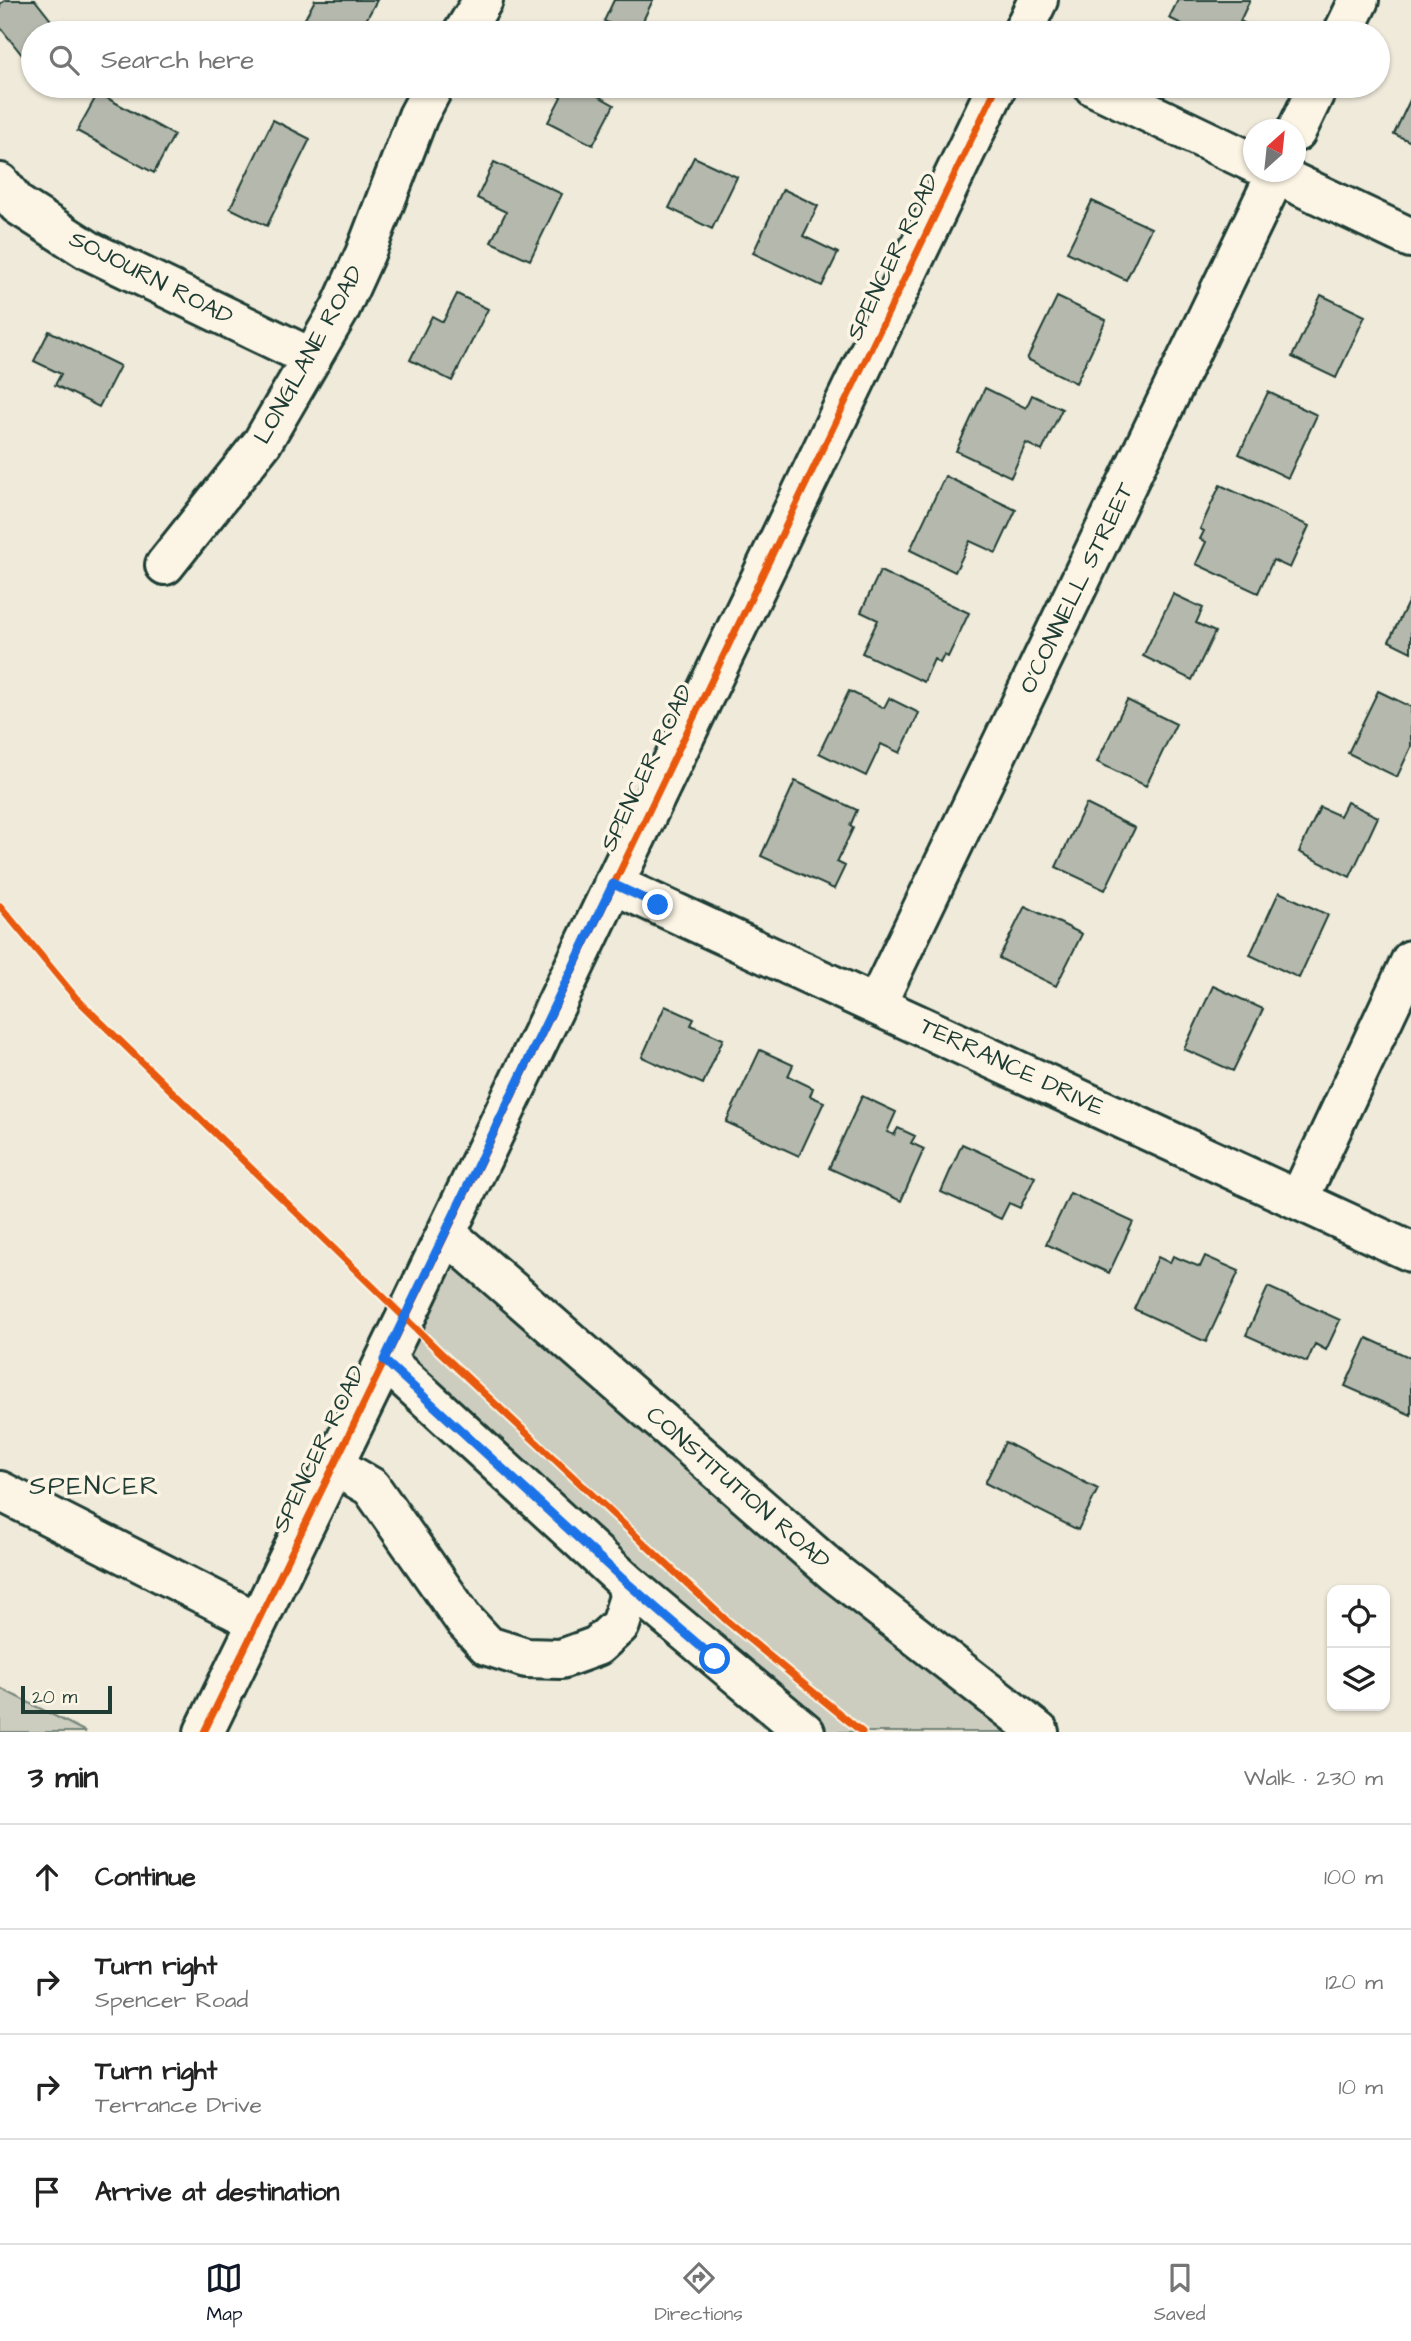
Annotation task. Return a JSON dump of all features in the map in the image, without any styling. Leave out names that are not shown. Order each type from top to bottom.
[{"type":"street","points":[[470,21],[483,0]]},
{"type":"street","points":[[1028,21],[1038,0]]},
{"type":"street","points":[[1349,21],[1359,0]]},
{"type":"street","name":"LONGLANE ROAD","points":[[165,565],[262,443],[312,358],[345,298],[365,254],[418,116],[428,98]]},
{"type":"street","name":"SPENCER ROAD","points":[[204,1732],[991,98]]},
{"type":"street","points":[[1118,98],[1243,158]]},
{"type":"street","points":[[1302,119],[1312,98]]},
{"type":"street","name":"O'CONNELL STREET","points":[[876,1005],[1263,182]]},
{"type":"street","points":[[1294,182],[1411,238]]},
{"type":"street","name":"SOJOURN ROAD","points":[[0,183],[18,205],[88,250],[312,358]]},
{"type":"street","name":"TERRANCE DRIVE","points":[[613,884],[1411,1252]]},
{"type":"street","points":[[1298,1199],[1411,960]]},
{"type":"street","name":"CONSTITUTION ROAD","points":[[446,1233],[834,1572],[1039,1732]]},
{"type":"street","points":[[384,1360],[626,1582],[805,1732]]},
{"type":"street","points":[[333,1465],[371,1487],[464,1620],[488,1646],[526,1658],[561,1659],[597,1646],[620,1625],[629,1597],[626,1582]]},
{"type":"street","points":[[0,1492],[256,1621]]},
{"type":"shaded area","points":[[460,1234],[845,1571],[1056,1732],[770,1732],[368,1373]]},
{"type":"shaded area","points":[[0,1688],[86,1732],[0,1732]]},
{"type":"building","points":[[6,0],[35,0],[52,21],[21,21],[21,54],[0,27],[0,4]]},
{"type":"building","points":[[315,0],[377,0],[366,21],[304,21]]},
{"type":"building","points":[[614,0],[653,0],[643,21],[604,21]]},
{"type":"building","points":[[1178,0],[1250,0],[1240,21],[1175,21],[1169,18]]},
{"type":"building","points":[[95,98],[107,98],[174,135],[154,173],[77,131]]},
{"type":"building","points":[[560,98],[601,98],[614,105],[593,145],[548,122]]},
{"type":"building","points":[[1411,98],[1411,142],[1394,134]]},
{"type":"building","points":[[273,120],[310,139],[267,226],[230,208]]},
{"type":"building","points":[[694,157],[737,177],[712,229],[669,208]]},
{"type":"building","points":[[494,162],[562,194],[530,260],[491,242],[506,212],[477,198]]},
{"type":"building","points":[[783,189],[818,206],[803,236],[838,253],[822,286],[753,253]]},
{"type":"building","points":[[1092,201],[1151,228],[1126,280],[1067,252]]},
{"type":"building","points":[[457,294],[488,309],[452,381],[410,360],[432,316],[443,322]]},
{"type":"building","points":[[1321,295],[1365,316],[1336,378],[1292,357]]},
{"type":"building","points":[[1057,297],[1106,320],[1076,383],[1027,359]]},
{"type":"building","points":[[49,331],[120,366],[99,407],[55,385],[61,374],[34,361]]},
{"type":"building","points":[[985,388],[1026,408],[1032,395],[1062,409],[1042,451],[1026,443],[1011,477],[956,451]]},
{"type":"building","points":[[1268,392],[1317,415],[1288,478],[1239,454]]},
{"type":"building","points":[[945,476],[1016,510],[996,553],[970,541],[955,572],[910,550]]},
{"type":"building","points":[[1220,485],[1309,526],[1290,568],[1273,560],[1258,593],[1196,564],[1206,542],[1200,539],[1204,531],[1200,529]]},
{"type":"building","points":[[880,571],[969,613],[948,657],[944,655],[940,663],[934,659],[924,682],[862,653],[878,620],[861,612]]},
{"type":"building","points":[[1173,594],[1203,608],[1196,623],[1215,632],[1192,680],[1143,656]]},
{"type":"building","points":[[1411,596],[1411,652],[1389,641]]},
{"type":"building","points":[[849,691],[884,708],[889,698],[919,713],[900,753],[881,744],[866,776],[819,753]]},
{"type":"building","points":[[1378,691],[1411,707],[1411,747],[1397,777],[1348,753]]},
{"type":"building","points":[[1127,700],[1176,724],[1146,786],[1097,762]]},
{"type":"building","points":[[795,781],[857,810],[850,826],[853,828],[837,862],[845,866],[834,889],[761,856]]},
{"type":"building","points":[[1347,802],[1378,817],[1350,877],[1299,852],[1320,807],[1340,816]]},
{"type":"building","points":[[1086,804],[1135,828],[1105,890],[1056,867]]},
{"type":"building","points":[[1279,892],[1328,915],[1299,978],[1250,955]]},
{"type":"building","points":[[1025,906],[1082,934],[1056,986],[999,958]]},
{"type":"building","points":[[1213,986],[1263,1009],[1233,1071],[1184,1049]]},
{"type":"building","points":[[665,1006],[694,1019],[691,1025],[723,1039],[703,1084],[642,1057]]},
{"type":"building","points":[[760,1050],[793,1065],[788,1076],[813,1088],[810,1096],[824,1102],[799,1156],[726,1122]]},
{"type":"building","points":[[862,1096],[896,1112],[887,1132],[894,1135],[898,1128],[915,1136],[911,1143],[924,1149],[901,1201],[829,1168]]},
{"type":"building","points":[[962,1144],[1035,1177],[1020,1208],[1009,1203],[1001,1219],[941,1192]]},
{"type":"building","points":[[1070,1193],[1133,1222],[1109,1273],[1046,1244]]},
{"type":"building","points":[[1173,1256],[1200,1267],[1205,1256],[1239,1271],[1206,1342],[1134,1309],[1158,1257],[1170,1263]]},
{"type":"building","points":[[1268,1287],[1340,1320],[1326,1350],[1315,1344],[1307,1362],[1246,1335]]},
{"type":"building","points":[[1367,1338],[1411,1358],[1411,1415],[1345,1386]]},
{"type":"building","points":[[1005,1442],[1098,1489],[1078,1530],[985,1483]]},
{"type":"cycle path","points":[[204,1732],[991,98]]},
{"type":"cycle path","points":[[0,906],[76,998],[441,1353],[727,1621],[862,1732]]},
{"type":"district","name":"SPENCER","points":[[95,1486]]},
{"type":"route","points":[[658,905],[613,884],[384,1360],[626,1582],[715,1659]]}]
